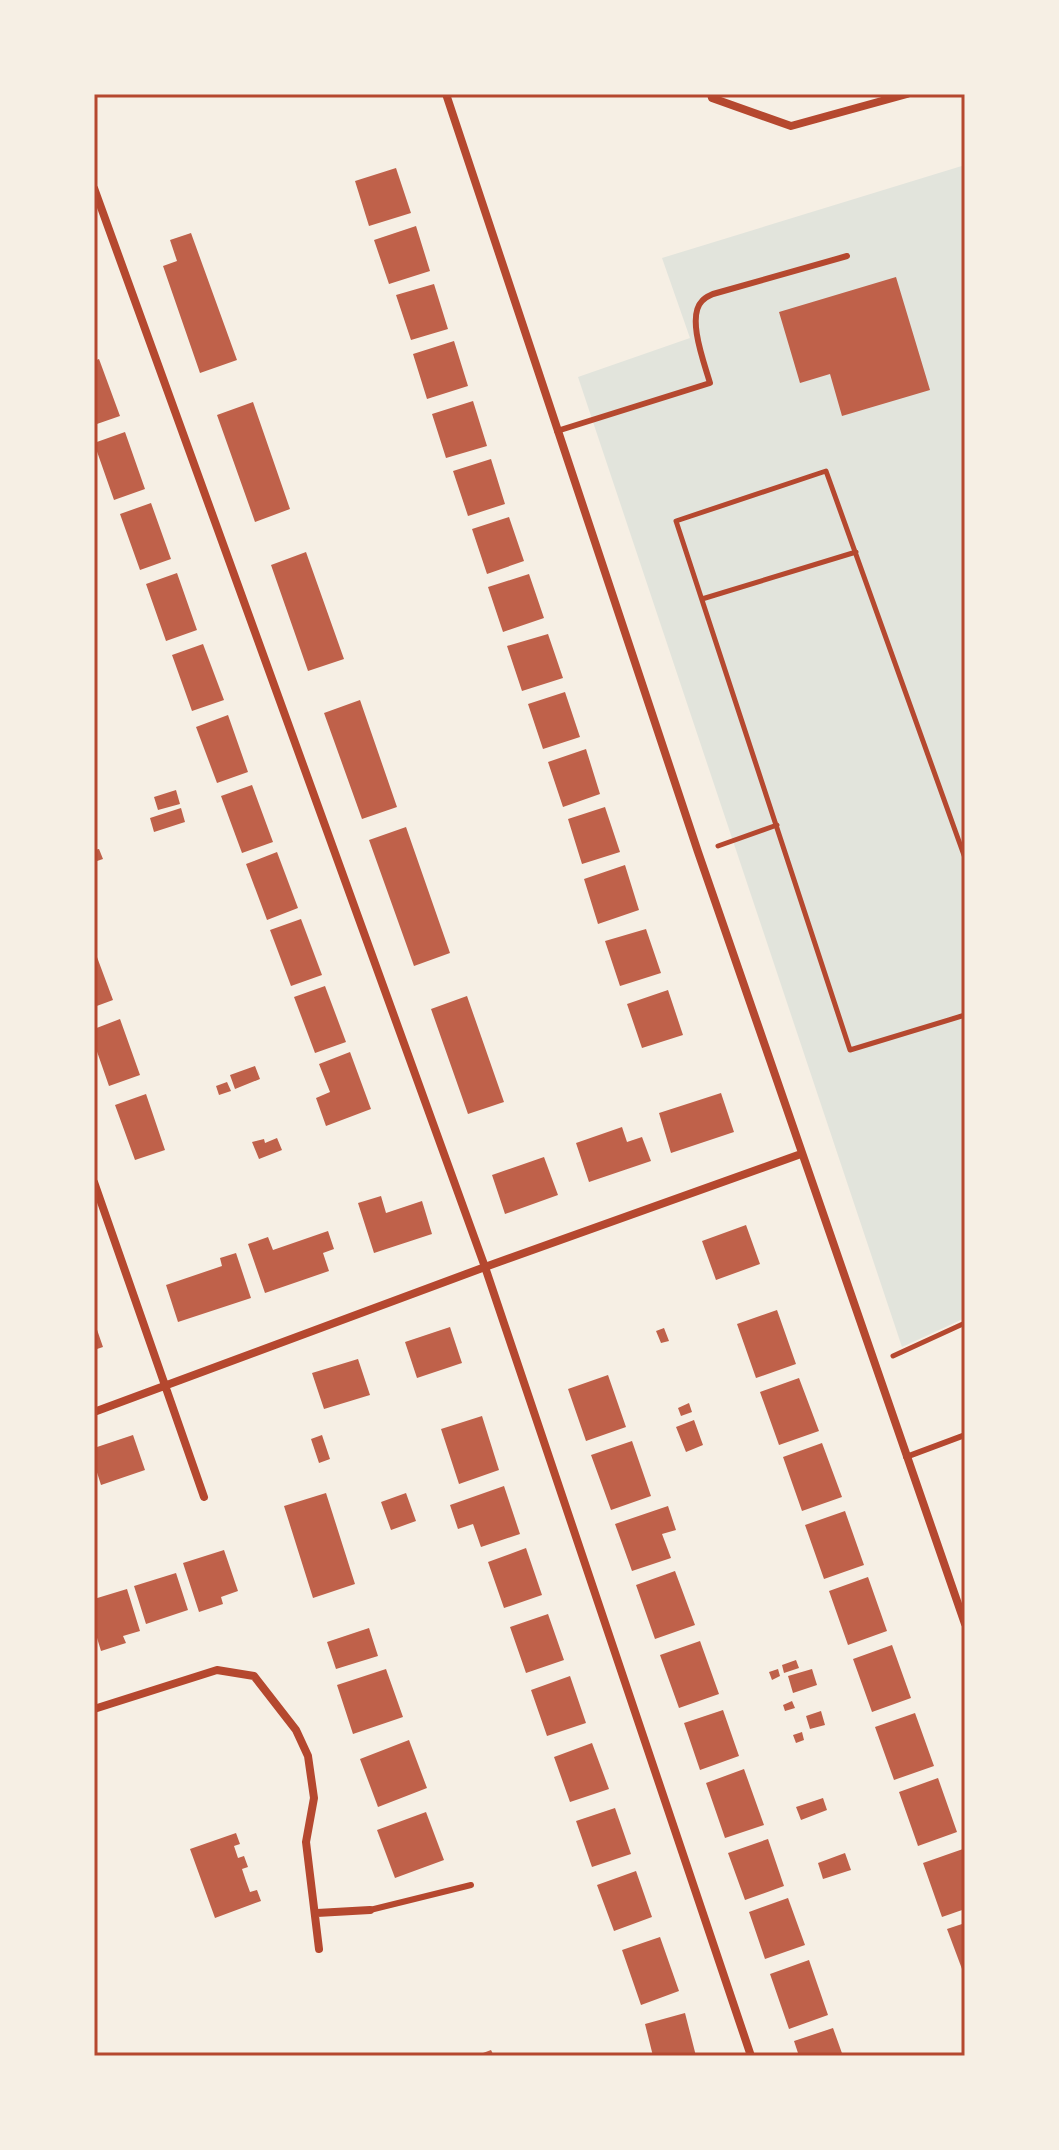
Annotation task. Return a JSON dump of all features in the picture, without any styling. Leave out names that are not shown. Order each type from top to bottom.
[{"type":"street","points":[[446,94],[698,852],[965,1624]]},
{"type":"street","points":[[711,94],[712,98],[791,126],[907,94]]},
{"type":"street","points":[[94,188],[485,1267],[751,2056]]},
{"type":"street","points":[[94,1412],[801,1154]]},
{"type":"street","points":[[94,1182],[204,1497]]},
{"type":"street","points":[[94,1709],[217,1670],[254,1676],[296,1730],[308,1756],[314,1798],[306,1842],[319,1949]]},
{"type":"street","points":[[317,1913],[370,1910]]},
{"type":"lane","points":[[557,431],[710,383],[696,329],[697,312],[702,301],[713,294],[847,256]]},
{"type":"lane","points":[[906,1457],[965,1435]]},
{"type":"lane","points":[[370,1910],[471,1885]]},
{"type":"path","points":[[965,858],[826,471],[676,521],[850,1050],[965,1015]]},
{"type":"path","points":[[702,599],[856,552]]},
{"type":"path","points":[[698,852],[777,825]]},
{"type":"path","points":[[874,1364],[965,1323]]},
{"type":"shaded area","points":[[965,165],[965,1318],[902,1347],[578,377],[690,338],[662,258]]},
{"type":"building","points":[[396,168],[411,213],[369,226],[355,181]]},
{"type":"building","points":[[416,226],[430,271],[389,284],[374,240]]},
{"type":"building","points":[[191,233],[237,360],[200,373],[163,266],[177,261],[170,240]]},
{"type":"building","points":[[896,277],[930,390],[842,416],[830,374],[800,383],[779,312]]},
{"type":"building","points":[[434,284],[448,329],[411,340],[396,295]]},
{"type":"building","points":[[454,341],[468,386],[427,399],[413,354]]},
{"type":"building","points":[[99,359],[120,416],[94,425],[94,361]]},
{"type":"building","points":[[473,401],[487,446],[446,458],[432,414]]},
{"type":"building","points":[[253,402],[290,509],[255,522],[217,415]]},
{"type":"building","points":[[125,432],[145,489],[114,500],[94,443]]},
{"type":"building","points":[[491,459],[505,504],[468,516],[453,471]]},
{"type":"building","points":[[151,503],[171,559],[140,570],[120,514]]},
{"type":"building","points":[[509,517],[524,561],[487,574],[472,529]]},
{"type":"building","points":[[306,552],[344,659],[308,671],[271,565]]},
{"type":"building","points":[[177,573],[197,630],[166,641],[146,584]]},
{"type":"building","points":[[529,574],[544,618],[503,632],[488,587]]},
{"type":"building","points":[[548,634],[563,678],[522,691],[507,646]]},
{"type":"building","points":[[203,644],[224,700],[192,711],[172,655]]},
{"type":"building","points":[[565,692],[580,737],[543,749],[528,704]]},
{"type":"building","points":[[360,700],[397,807],[362,819],[324,713]]},
{"type":"building","points":[[228,715],[248,772],[217,783],[196,727]]},
{"type":"building","points":[[586,749],[600,794],[563,807],[548,762]]},
{"type":"building","points":[[252,785],[273,842],[242,853],[221,796]]},
{"type":"building","points":[[176,790],[180,804],[158,810],[154,797]]},
{"type":"building","points":[[605,807],[620,852],[582,864],[568,819]]},
{"type":"building","points":[[181,808],[185,822],[154,832],[150,818]]},
{"type":"building","points":[[406,827],[450,953],[414,966],[369,840]]},
{"type":"building","points":[[99,849],[103,859],[94,862],[94,850]]},
{"type":"building","points":[[277,852],[298,908],[267,920],[246,864]]},
{"type":"building","points":[[625,865],[639,910],[598,924],[584,879]]},
{"type":"building","points":[[301,919],[322,975],[291,986],[270,930]]},
{"type":"building","points":[[646,929],[661,973],[620,986],[605,941]]},
{"type":"building","points":[[94,949],[113,1000],[94,1007]]},
{"type":"building","points":[[325,986],[346,1042],[315,1053],[294,997]]},
{"type":"building","points":[[668,990],[683,1035],[642,1048],[627,1004]]},
{"type":"building","points":[[467,996],[504,1102],[468,1114],[431,1009]]},
{"type":"building","points":[[120,1019],[140,1075],[109,1086],[94,1043],[94,1029]]},
{"type":"building","points":[[350,1052],[371,1109],[326,1126],[316,1098],[330,1092],[319,1064]]},
{"type":"building","points":[[255,1066],[260,1079],[235,1089],[230,1075]]},
{"type":"building","points":[[227,1082],[231,1091],[219,1095],[216,1086]]},
{"type":"building","points":[[721,1093],[734,1132],[671,1153],[659,1113]]},
{"type":"building","points":[[146,1094],[165,1150],[135,1160],[115,1105]]},
{"type":"building","points":[[622,1127],[627,1142],[642,1137],[651,1161],[589,1182],[576,1143]]},
{"type":"building","points":[[277,1138],[282,1150],[259,1159],[252,1142],[264,1139],[265,1143]]},
{"type":"building","points":[[544,1157],[558,1195],[505,1214],[492,1175]]},
{"type":"building","points":[[381,1196],[386,1213],[422,1201],[432,1234],[374,1253],[358,1203]]},
{"type":"building","points":[[746,1225],[760,1264],[716,1280],[702,1241]]},
{"type":"building","points":[[328,1231],[334,1249],[323,1253],[329,1271],[265,1293],[248,1244],[268,1237],[273,1250]]},
{"type":"building","points":[[236,1253],[251,1298],[178,1322],[166,1285],[222,1266],[220,1258]]},
{"type":"building","points":[[777,1310],[796,1364],[756,1378],[737,1324]]},
{"type":"building","points":[[94,1321],[103,1347],[94,1350]]},
{"type":"building","points":[[450,1327],[462,1363],[417,1378],[405,1342]]},
{"type":"building","points":[[664,1328],[669,1341],[661,1343],[656,1331]]},
{"type":"building","points":[[358,1359],[370,1395],[324,1409],[312,1373]]},
{"type":"building","points":[[608,1375],[626,1427],[586,1441],[568,1389]]},
{"type":"building","points":[[799,1378],[819,1431],[779,1445],[760,1392]]},
{"type":"building","points":[[689,1403],[692,1412],[681,1416],[678,1408]]},
{"type":"building","points":[[482,1416],[499,1470],[459,1484],[441,1429]]},
{"type":"building","points":[[694,1420],[703,1445],[686,1452],[676,1427]]},
{"type":"building","points":[[133,1435],[145,1470],[101,1485],[94,1463],[94,1448]]},
{"type":"building","points":[[322,1435],[330,1459],[319,1463],[311,1439]]},
{"type":"building","points":[[632,1441],[651,1496],[611,1510],[591,1455]]},
{"type":"building","points":[[822,1443],[842,1497],[802,1511],[783,1457]]},
{"type":"building","points":[[504,1486],[520,1534],[481,1547],[473,1524],[458,1529],[450,1505]]},
{"type":"building","points":[[326,1493],[355,1584],[313,1598],[284,1506]]},
{"type":"building","points":[[406,1493],[416,1521],[391,1530],[381,1502]]},
{"type":"building","points":[[668,1506],[676,1530],[662,1534],[671,1558],[632,1571],[615,1524]]},
{"type":"building","points":[[845,1511],[864,1565],[824,1579],[805,1525]]},
{"type":"building","points":[[526,1548],[542,1595],[504,1608],[488,1562]]},
{"type":"building","points":[[224,1550],[238,1591],[221,1597],[223,1604],[199,1612],[183,1563]]},
{"type":"building","points":[[675,1571],[695,1625],[655,1639],[636,1585]]},
{"type":"building","points":[[176,1573],[188,1610],[146,1624],[134,1586]]},
{"type":"building","points":[[868,1577],[887,1631],[848,1645],[829,1591]]},
{"type":"building","points":[[127,1589],[140,1631],[123,1636],[126,1643],[101,1651],[94,1628],[94,1599]]},
{"type":"building","points":[[548,1614],[564,1660],[526,1673],[510,1627]]},
{"type":"building","points":[[369,1628],[378,1656],[336,1669],[327,1642]]},
{"type":"building","points":[[700,1641],[719,1694],[679,1708],[660,1655]]},
{"type":"building","points":[[892,1645],[911,1698],[872,1712],[853,1659]]},
{"type":"building","points":[[796,1660],[799,1668],[784,1673],[782,1665]]},
{"type":"building","points":[[386,1669],[403,1717],[353,1734],[337,1685]]},
{"type":"building","points":[[778,1669],[780,1676],[772,1680],[769,1672]]},
{"type":"building","points":[[812,1669],[817,1685],[793,1693],[788,1676]]},
{"type":"building","points":[[570,1676],[586,1723],[547,1736],[531,1690]]},
{"type":"building","points":[[792,1701],[795,1708],[785,1711],[783,1705]]},
{"type":"building","points":[[723,1710],[739,1756],[700,1770],[684,1723]]},
{"type":"building","points":[[821,1711],[825,1725],[810,1729],[806,1716]]},
{"type":"building","points":[[915,1713],[934,1766],[894,1780],[875,1727]]},
{"type":"building","points":[[802,1732],[804,1740],[796,1743],[793,1735]]},
{"type":"building","points":[[409,1740],[427,1788],[378,1807],[360,1759]]},
{"type":"building","points":[[592,1743],[609,1789],[570,1802],[554,1757]]},
{"type":"building","points":[[744,1769],[764,1825],[725,1838],[706,1783]]},
{"type":"building","points":[[938,1778],[957,1832],[918,1846],[899,1792]]},
{"type":"building","points":[[823,1798],[827,1810],[801,1820],[796,1807]]},
{"type":"building","points":[[615,1808],[631,1854],[592,1867],[576,1821]]},
{"type":"building","points":[[426,1812],[444,1860],[395,1878],[377,1830]]},
{"type":"building","points":[[236,1833],[240,1844],[234,1846],[238,1858],[244,1856],[248,1867],[242,1869],[250,1892],[257,1890],[261,1901],[215,1918],[190,1849]]},
{"type":"building","points":[[768,1839],[784,1886],[745,1900],[728,1853]]},
{"type":"building","points":[[963,1849],[965,1909],[942,1917],[923,1863]]},
{"type":"building","points":[[845,1853],[851,1870],[823,1879],[818,1863]]},
{"type":"building","points":[[636,1871],[652,1917],[614,1931],[597,1885]]},
{"type":"building","points":[[788,1898],[805,1945],[765,1959],[749,1912]]},
{"type":"building","points":[[965,1923],[965,1977],[947,1929]]},
{"type":"building","points":[[660,1937],[679,1991],[641,2005],[622,1950]]},
{"type":"building","points":[[809,1960],[828,2015],[789,2029],[770,1974]]},
{"type":"building","points":[[685,2013],[696,2056],[653,2056],[645,2024]]},
{"type":"building","points":[[833,2028],[843,2056],[799,2056],[794,2041]]},
{"type":"building","points":[[491,2050],[494,2056],[475,2056]]}]
